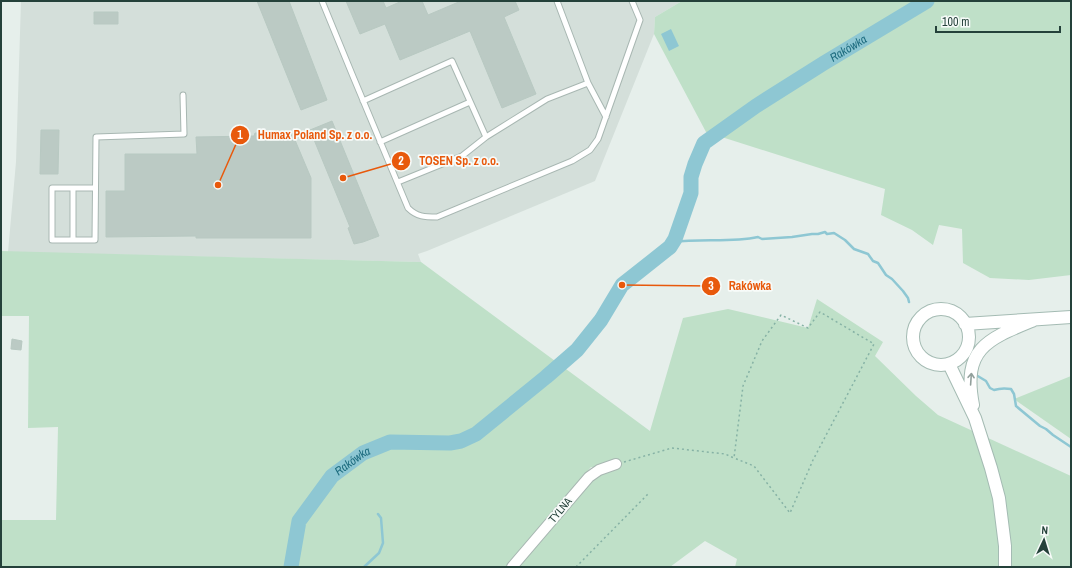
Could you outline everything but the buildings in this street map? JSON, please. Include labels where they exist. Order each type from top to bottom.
[{"type":"main road","points":[[931,311],[950,311],[961,319],[968,332],[966,348],[962,355],[949,364],[932,364],[924,360],[914,347],[914,330],[920,319],[931,311]]},
{"type":"main road","points":[[965,324],[1071,317]]},
{"type":"main road","points":[[975,418],[970,393],[970,380],[972,364],[979,350],[994,338],[1034,320]]},
{"type":"main road","points":[[949,364],[975,418],[992,468],[999,498],[1005,546],[1005,567]]},
{"type":"street","name":"TYLNA","points":[[512,567],[589,477],[599,470],[616,464]]},
{"type":"lane","points":[[322,1],[408,208],[413,213],[425,217],[437,217],[572,161],[590,150],[598,139],[640,20],[632,1]]},
{"type":"lane","points":[[557,1],[588,83],[606,117]]},
{"type":"lane","points":[[363,101],[452,61],[486,138]]},
{"type":"lane","points":[[398,182],[462,156],[486,138],[547,99],[588,83]]},
{"type":"lane","points":[[95,188],[52,188],[52,240],[95,240],[96,137],[184,134],[183,95]]},
{"type":"lane","points":[[380,142],[470,102]]},
{"type":"lane","points":[[73,188],[73,240]]},
{"type":"path","points":[[616,464],[672,448],[724,454],[734,458],[754,466],[790,513],[813,460],[874,344],[820,312],[808,328],[781,315],[762,341],[744,386],[734,458]]},
{"type":"path","points":[[576,567],[648,494]]},
{"type":"shaded area","points":[[21,1],[682,1],[655,17],[654,34],[595,181],[418,254],[421,262],[8,252],[16,162]]},
{"type":"green space","points":[[682,1],[1071,1],[1071,275],[1029,280],[990,278],[963,263],[962,229],[939,225],[933,245],[912,230],[881,215],[885,189],[706,132],[654,34],[655,17]]},
{"type":"green space","points":[[1,251],[421,262],[650,431],[683,318],[728,309],[808,328],[817,299],[883,342],[875,356],[938,415],[1071,476],[1071,567],[735,567],[737,559],[705,541],[670,567],[516,567],[590,480],[606,472],[616,470],[591,467],[505,567],[1,567],[1,520],[56,520],[58,427],[28,428],[29,316],[1,316]]},
{"type":"green space","points":[[1071,376],[1071,439],[1014,399]]},
{"type":"water","points":[[671,29],[679,46],[669,51],[661,34]]},
{"type":"waterway","name":"Rakówka","points":[[291,567],[299,521],[332,476],[363,453],[390,442],[450,443],[461,441],[476,434],[577,350],[601,320],[622,285],[670,247],[675,239],[691,193],[691,177],[704,143],[756,106],[927,1]]},
{"type":"waterway","points":[[673,242],[695,240],[737,240],[758,237],[762,239],[792,237],[825,232],[827,234],[834,233],[845,240],[854,249],[868,254],[873,261],[878,263],[886,275],[903,291],[909,302]]},
{"type":"waterway","points":[[976,375],[986,381],[990,388],[994,390],[1002,388],[1011,389],[1014,394],[1016,406],[1040,426],[1071,447]]},
{"type":"waterway","points":[[364,567],[379,553],[383,543],[381,518],[378,514]]},
{"type":"place","name":"TOSEN Sp. z o.o.","points":[[343,178]]},
{"type":"place","name":"Humax Poland Sp. z o.o.","points":[[218,185]]},
{"type":"place","name":"Rakówka","points":[[622,285]]}]
